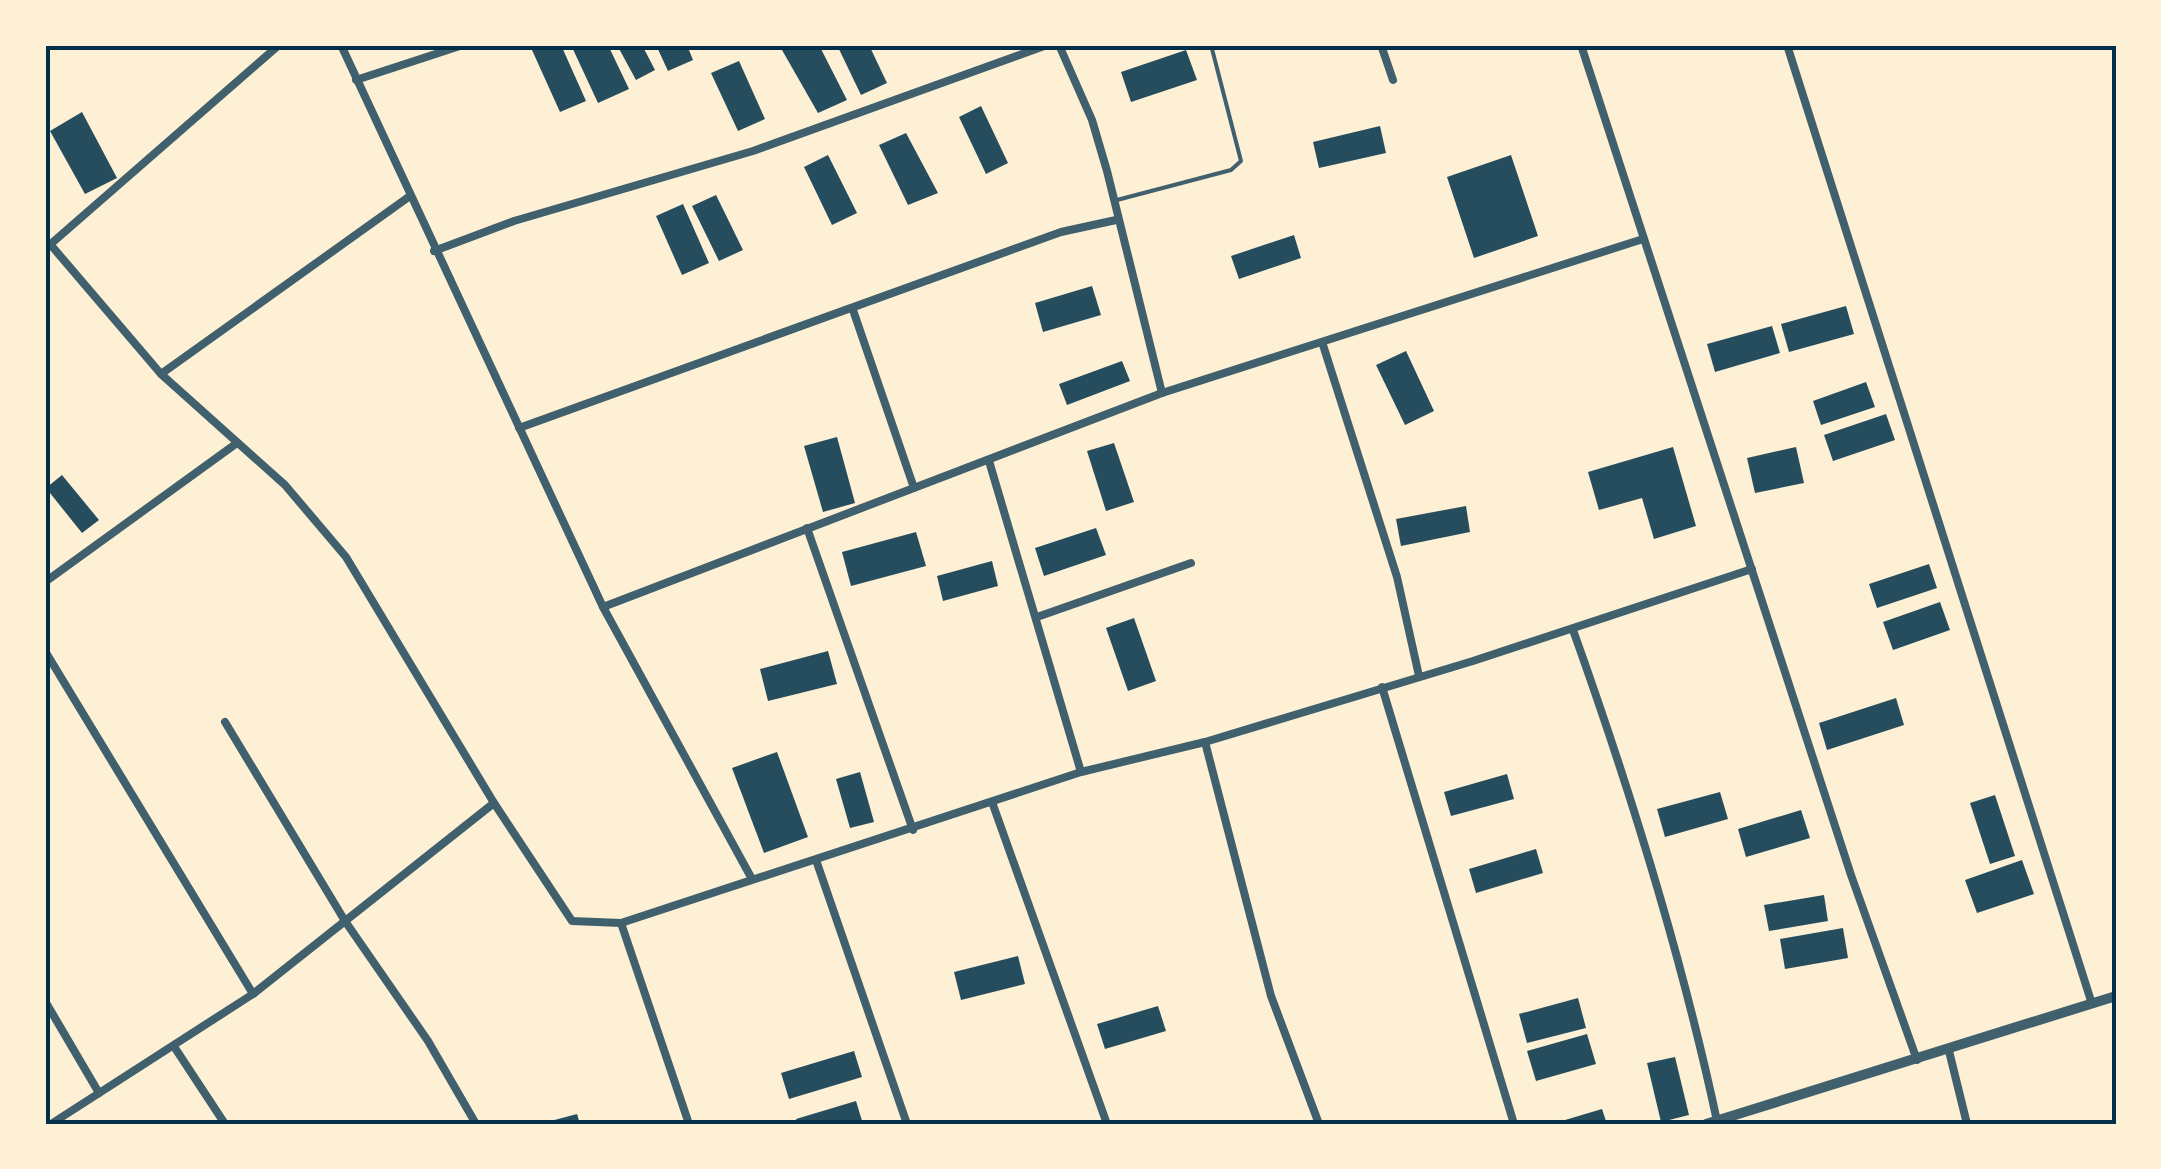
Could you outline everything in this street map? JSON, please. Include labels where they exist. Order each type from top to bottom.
[{"type":"street","points":[[279,45],[48,246],[161,374],[285,485],[346,557],[494,803],[572,920],[621,924],[1081,772],[1205,742],[1573,630],[1752,570]]},
{"type":"street","points":[[341,45],[603,607],[752,879]]},
{"type":"street","points":[[356,80],[463,45]]},
{"type":"street","points":[[434,251],[514,221],[753,151],[1047,45]]},
{"type":"street","points":[[1059,45],[1092,120],[1162,393]]},
{"type":"street","points":[[1381,45],[1393,80]]},
{"type":"street","points":[[1581,45],[1850,875],[1917,1060]]},
{"type":"street","points":[[1787,45],[2092,1004]]},
{"type":"street","points":[[161,374],[410,196]]},
{"type":"street","points":[[519,428],[1061,232],[1116,220]]},
{"type":"street","points":[[603,607],[1162,393],[1643,239]]},
{"type":"street","points":[[853,310],[914,488]]},
{"type":"street","points":[[1323,344],[1396,578],[1419,676]]},
{"type":"street","points":[[45,582],[236,443]]},
{"type":"street","points":[[989,461],[1081,772]]},
{"type":"street","points":[[807,528],[913,830]]},
{"type":"street","points":[[1037,617],[1191,563]]},
{"type":"street","points":[[1573,630],[1645,834],[1693,1007],[1712,1122],[2116,996]]},
{"type":"street","points":[[45,651],[253,994]]},
{"type":"street","points":[[1382,687],[1514,1124]]},
{"type":"street","points":[[225,722],[345,920],[428,1041],[476,1124]]},
{"type":"street","points":[[1205,742],[1270,996],[1319,1124]]},
{"type":"street","points":[[992,802],[1106,1124]]},
{"type":"street","points":[[51,1124],[175,1048],[253,994],[494,803]]},
{"type":"street","points":[[816,860],[907,1124]]},
{"type":"street","points":[[621,924],[689,1124]]},
{"type":"street","points":[[45,1002],[99,1093]]},
{"type":"street","points":[[175,1048],[225,1124]]},
{"type":"street","points":[[1949,1050],[1968,1124]]},
{"type":"lane","points":[[1113,202],[1230,170],[1241,161],[1211,45]]},
{"type":"building","points":[[561,45],[586,101],[560,112],[532,50]]},
{"type":"building","points":[[571,45],[608,45],[629,89],[598,103]]},
{"type":"building","points":[[617,45],[642,45],[655,70],[636,80]]},
{"type":"building","points":[[656,45],[687,45],[693,60],[668,71]]},
{"type":"building","points":[[793,45],[819,45],[847,100],[818,113],[782,50]]},
{"type":"building","points":[[837,45],[869,45],[887,83],[861,95]]},
{"type":"building","points":[[1186,50],[1197,80],[1131,102],[1121,72]]},
{"type":"building","points":[[739,61],[765,119],[738,131],[711,73]]},
{"type":"building","points":[[981,106],[1008,163],[986,174],[959,117]]},
{"type":"building","points":[[82,112],[117,178],[85,194],[50,131]]},
{"type":"building","points":[[1380,126],[1386,153],[1319,168],[1313,142]]},
{"type":"building","points":[[906,133],[938,193],[908,205],[879,145]]},
{"type":"building","points":[[828,155],[857,213],[832,225],[804,167]]},
{"type":"building","points":[[1511,155],[1538,236],[1474,258],[1447,177]]},
{"type":"building","points":[[716,195],[743,250],[719,261],[692,206]]},
{"type":"building","points":[[683,204],[709,263],[682,275],[656,216]]},
{"type":"building","points":[[1294,235],[1301,258],[1239,279],[1231,256]]},
{"type":"building","points":[[1092,286],[1101,315],[1043,332],[1035,303]]},
{"type":"building","points":[[1846,306],[1854,334],[1789,352],[1781,324]]},
{"type":"building","points":[[1772,326],[1780,353],[1715,372],[1707,344]]},
{"type":"building","points":[[1406,351],[1434,411],[1405,425],[1376,365]]},
{"type":"building","points":[[1122,361],[1130,381],[1067,405],[1059,384]]},
{"type":"building","points":[[1866,382],[1875,407],[1821,425],[1813,401]]},
{"type":"building","points":[[1886,414],[1895,440],[1833,461],[1824,435]]},
{"type":"building","points":[[837,437],[855,503],[823,512],[804,446]]},
{"type":"building","points":[[1114,443],[1134,502],[1106,511],[1087,451]]},
{"type":"building","points":[[1673,447],[1696,526],[1654,539],[1642,498],[1599,510],[1588,472]]},
{"type":"building","points":[[1796,447],[1804,483],[1755,493],[1747,458]]},
{"type":"building","points":[[62,475],[99,520],[82,533],[46,488]]},
{"type":"building","points":[[1466,506],[1470,532],[1401,546],[1396,519]]},
{"type":"building","points":[[1096,528],[1106,555],[1044,576],[1035,548]]},
{"type":"building","points":[[916,532],[926,566],[851,586],[842,552]]},
{"type":"building","points":[[992,561],[998,586],[943,601],[937,576]]},
{"type":"building","points":[[1929,564],[1937,588],[1877,608],[1869,584]]},
{"type":"building","points":[[1940,602],[1950,630],[1893,650],[1883,622]]},
{"type":"building","points":[[1134,618],[1156,681],[1128,691],[1106,628]]},
{"type":"building","points":[[828,651],[837,684],[768,701],[760,669]]},
{"type":"building","points":[[1896,698],[1904,725],[1827,750],[1819,723]]},
{"type":"building","points":[[777,752],[808,837],[764,853],[732,768]]},
{"type":"building","points":[[860,772],[874,822],[850,828],[836,779]]},
{"type":"building","points":[[1507,774],[1514,799],[1451,816],[1444,792]]},
{"type":"building","points":[[1720,792],[1728,819],[1665,837],[1657,809]]},
{"type":"building","points":[[1995,795],[2015,856],[1990,864],[1970,803]]},
{"type":"building","points":[[1801,810],[1810,838],[1746,857],[1738,829]]},
{"type":"building","points":[[1536,849],[1543,873],[1476,893],[1469,869]]},
{"type":"building","points":[[2022,860],[2034,894],[1977,913],[1965,880]]},
{"type":"building","points":[[1824,895],[1828,921],[1769,931],[1764,905]]},
{"type":"building","points":[[1843,928],[1848,958],[1785,969],[1780,939]]},
{"type":"building","points":[[1018,956],[1025,984],[961,1000],[954,972]]},
{"type":"building","points":[[1578,998],[1586,1028],[1527,1043],[1519,1014]]},
{"type":"building","points":[[1158,1006],[1166,1031],[1105,1049],[1097,1024]]},
{"type":"building","points":[[1587,1034],[1596,1064],[1536,1081],[1527,1051]]},
{"type":"building","points":[[854,1051],[862,1077],[789,1099],[781,1073]]},
{"type":"building","points":[[1675,1057],[1689,1115],[1661,1122],[1647,1063]]},
{"type":"building","points":[[856,1101],[863,1124],[797,1124],[796,1119]]},
{"type":"building","points":[[1602,1109],[1607,1124],[1555,1124],[1555,1123]]},
{"type":"building","points":[[577,1114],[580,1124],[543,1124],[543,1123]]}]
